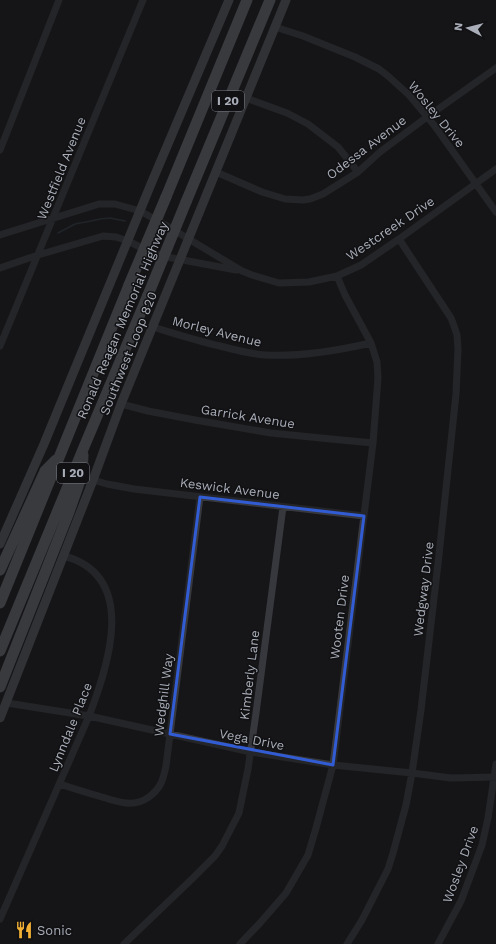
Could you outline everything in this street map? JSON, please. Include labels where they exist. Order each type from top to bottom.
[{"type":"highway","name":"Ronald Reagan Memorial Highway","points":[[0,603],[247,0]]},
{"type":"highway","name":"Ronald Reagan Memorial Highway","points":[[0,651],[270,0]]},
{"type":"highway","points":[[0,687],[82,475],[84,447]]},
{"type":"highway","points":[[0,570],[45,471],[59,457]]},
{"type":"main road","points":[[0,544],[44,444],[104,296],[230,0]]},
{"type":"main road","name":"Southwest Loop 820","points":[[0,718],[94,480],[121,404],[286,0]]},
{"type":"street","points":[[0,150],[58,0]]},
{"type":"street","name":"Westfield Avenue","points":[[0,346],[143,0]]},
{"type":"street","name":"Wosley Drive","points":[[275,26],[349,54],[379,69],[388,76],[409,94],[434,125],[496,212]]},
{"type":"street","name":"Odessa Avenue","points":[[216,172],[262,192],[285,199],[310,199],[323,194],[358,172],[380,152],[496,68]]},
{"type":"street","points":[[246,98],[308,124],[338,146],[358,172]]},
{"type":"street","name":"Westcreek Drive","points":[[0,235],[99,204],[115,204],[140,211],[242,271],[258,278],[279,283],[309,282],[337,276],[361,265],[476,184],[496,168]]},
{"type":"street","name":"Westcreek Drive","points":[[0,268],[103,236],[116,237],[150,252],[180,260],[242,271]]},
{"type":"street","name":"Wedgway Drive","points":[[347,944],[362,920],[388,869],[406,805],[421,710],[456,394],[458,349],[457,335],[454,326],[451,318],[399,239]]},
{"type":"street","name":"Wooten Drive","points":[[240,944],[286,893],[308,855],[332,765],[364,516],[378,378],[377,362],[371,344],[345,295],[337,276]]},
{"type":"street","name":"Morley Avenue","points":[[153,327],[238,351],[264,355],[292,355],[335,351],[371,344]]},
{"type":"street","name":"Garrick Avenue","points":[[121,404],[148,411],[271,433],[372,443]]},
{"type":"street","name":"Keswick Avenue","points":[[94,480],[134,489],[364,516]]},
{"type":"street","name":"Wedghill Way","points":[[60,784],[117,802],[133,804],[143,801],[156,792],[159,788],[166,766],[200,497]]},
{"type":"street","name":"Kimberly Lane","points":[[124,944],[215,856],[222,846],[239,812],[259,690],[283,507]]},
{"type":"street","name":"Lynndale Place","points":[[0,920],[89,716],[106,668],[112,635],[112,611],[109,595],[100,579],[93,571],[74,559],[64,556]]},
{"type":"street","name":"Vega Drive","points":[[7,703],[89,716],[250,752],[332,765],[451,778],[495,777]]},
{"type":"street","name":"Wosley Drive","points":[[438,944],[461,901],[482,845],[486,830],[496,764]]},
{"type":"highlighted area","points":[[200,497],[364,516],[333,765],[170,734]]},
{"type":"waterway","points":[[58,233],[75,224],[100,219],[110,218],[125,221]]},
{"type":"place","name":"Sonic","points":[[24,930]]}]
